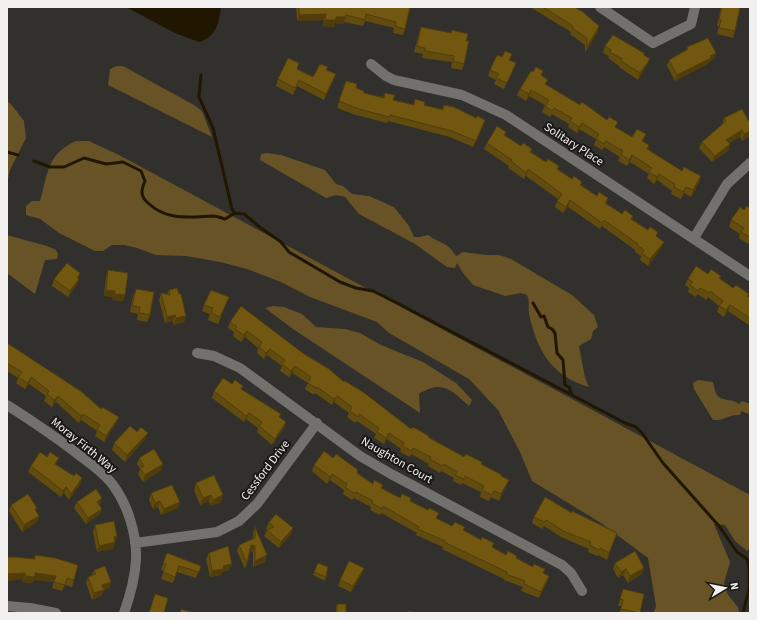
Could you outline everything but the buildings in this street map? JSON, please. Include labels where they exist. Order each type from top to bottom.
[{"type":"street","points":[[600,7],[653,43],[691,24],[695,7]]},
{"type":"street","name":"Solitary Place","points":[[372,64],[386,76],[394,80],[462,95],[506,115],[750,276]]},
{"type":"street","points":[[694,238],[727,184],[750,163]]},
{"type":"street","name":"Naughton Court","points":[[198,353],[214,356],[240,368],[360,456],[562,565],[571,573],[582,591]]},
{"type":"street","name":"Moray Firth Way","points":[[7,405],[57,438],[100,471],[113,485],[129,516],[135,543],[135,570],[124,613]]},
{"type":"street","name":"Cessford Drive","points":[[135,543],[217,532],[239,521],[257,504],[316,424]]},
{"type":"street","points":[[7,606],[30,608],[56,613]]},
{"type":"shaded area","points":[[126,7],[221,7],[216,29],[209,37],[199,42],[175,33]]},
{"type":"shaded area","points":[[117,66],[123,66],[194,105],[202,111],[212,137],[108,85],[110,69]]},
{"type":"shaded area","points":[[7,101],[24,121],[26,138],[10,170],[7,184]]},
{"type":"shaded area","points":[[76,141],[89,141],[119,155],[750,495],[750,548],[747,551],[735,541],[725,525],[714,524],[730,562],[724,583],[728,595],[738,607],[739,613],[654,613],[656,606],[648,558],[601,523],[532,481],[520,452],[498,410],[469,379],[389,333],[377,322],[310,297],[281,282],[247,269],[220,262],[186,256],[156,255],[124,245],[112,245],[103,251],[95,251],[59,233],[40,219],[26,215],[26,206],[32,201],[40,201],[47,173],[54,158],[66,146]]},
{"type":"shaded area","points":[[267,153],[281,155],[325,170],[336,184],[343,186],[352,194],[369,196],[394,207],[409,226],[414,237],[428,235],[450,248],[456,256],[463,252],[499,255],[511,259],[572,295],[594,315],[598,327],[593,331],[591,339],[579,346],[585,378],[589,387],[576,382],[555,369],[541,350],[532,327],[527,295],[521,293],[505,296],[473,285],[457,263],[455,268],[447,267],[415,244],[359,214],[345,197],[336,195],[326,198],[260,160],[261,154]]},
{"type":"shaded area","points":[[7,235],[47,246],[56,250],[58,254],[57,259],[45,260],[35,294],[7,273]]},
{"type":"shaded area","points":[[273,306],[284,307],[302,314],[316,327],[345,329],[360,333],[381,345],[423,362],[456,383],[472,400],[469,406],[452,391],[446,388],[434,387],[419,394],[420,413],[293,329],[265,308]]},
{"type":"shaded area","points":[[698,380],[713,382],[716,394],[722,399],[739,404],[742,401],[750,404],[750,416],[749,414],[741,411],[740,415],[720,420],[713,420],[694,389],[693,383]]},
{"type":"waterway","points":[[201,75],[199,97],[213,128],[232,209],[235,213]]},
{"type":"waterway","points":[[7,152],[18,155]]},
{"type":"waterway","points":[[34,161],[50,167],[64,167],[84,158],[106,164],[123,162],[141,171],[145,181],[142,195],[148,203],[163,213],[179,217],[215,216],[225,219],[235,213],[244,214],[281,242],[289,252],[340,282],[356,288],[373,291],[625,423],[636,427],[642,433],[663,463],[719,526],[737,552],[747,559],[749,567],[749,589],[743,613]]},
{"type":"waterway","points":[[533,303],[541,317],[544,316],[548,327],[555,333],[557,353],[563,360],[565,385],[569,387],[572,395]]}]
